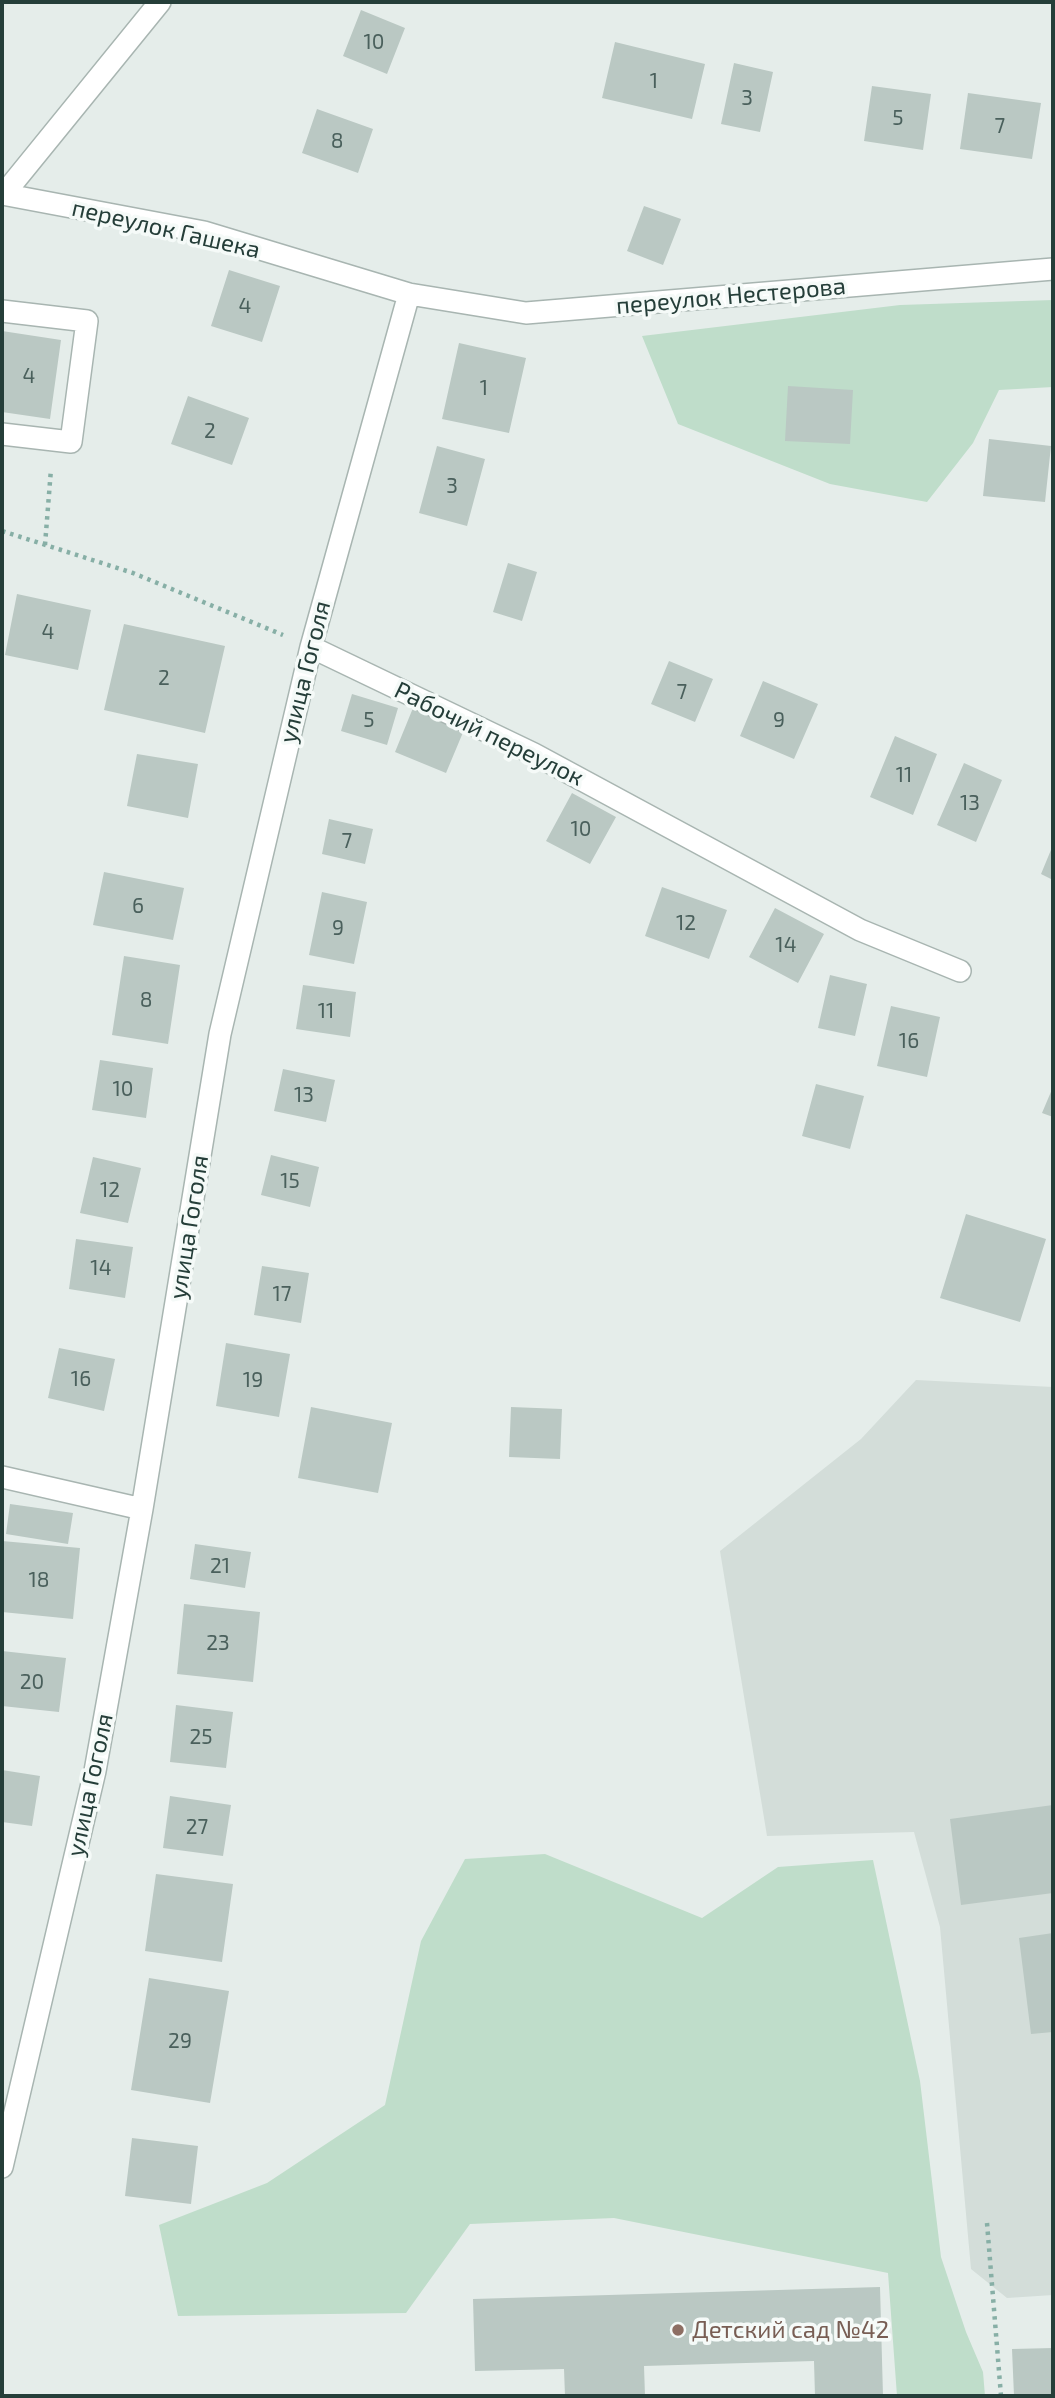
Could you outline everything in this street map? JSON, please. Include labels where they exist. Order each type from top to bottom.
[{"type":"street","points":[[3,194],[160,2]]},
{"type":"street","name":"переулок Гашека","points":[[3,194],[204,232],[409,294]]},
{"type":"street","name":"переулок Нестерова","points":[[409,294],[526,313],[1053,269]]},
{"type":"street","name":"улица Гоголя","points":[[2,2167],[94,1771],[142,1509],[220,1034],[311,647],[409,294]]},
{"type":"street","points":[[2,311],[87,321],[71,442],[2,434]]},
{"type":"street","name":"Рабочий переулок","points":[[311,647],[534,754],[860,930],[960,971]]},
{"type":"street","points":[[2,1476],[142,1509]]},
{"type":"path","points":[[45,545],[53,440]]},
{"type":"path","points":[[2,531],[133,573],[311,647]]},
{"type":"path","points":[[987,2223],[1001,2396]]},
{"type":"shaded area","points":[[916,1380],[1053,1387],[1053,2295],[1007,2298],[971,2269],[940,1927],[914,1832],[767,1836],[720,1551],[861,1439]]},
{"type":"green space","points":[[1053,300],[1053,387],[999,390],[973,443],[927,502],[830,484],[678,424],[642,336],[900,305]]},
{"type":"green space","points":[[545,1854],[702,1918],[778,1867],[873,1860],[920,2081],[941,2257],[966,2332],[983,2372],[985,2396],[897,2396],[888,2273],[614,2218],[470,2224],[406,2313],[178,2316],[159,2225],[267,2183],[385,2105],[421,1941],[465,1859]]},
{"type":"building","points":[[361,10],[405,28],[387,74],[343,56]]},
{"type":"building","points":[[615,42],[705,64],[692,119],[602,98]]},
{"type":"building","points":[[734,63],[773,72],[760,132],[721,124]]},
{"type":"building","points":[[872,86],[931,94],[923,150],[864,141]]},
{"type":"building","points":[[968,93],[1041,103],[1032,159],[960,149]]},
{"type":"building","points":[[317,109],[373,129],[358,173],[302,153]]},
{"type":"building","points":[[644,206],[681,219],[663,265],[627,251]]},
{"type":"building","points":[[229,270],[280,286],[262,342],[211,326]]},
{"type":"building","points":[[2,331],[61,340],[50,419],[2,412]]},
{"type":"building","points":[[459,343],[526,358],[509,433],[442,419]]},
{"type":"building","points":[[788,386],[853,390],[850,444],[785,441]]},
{"type":"building","points":[[188,396],[249,418],[232,465],[171,444]]},
{"type":"building","points":[[989,439],[1051,446],[1045,502],[983,496]]},
{"type":"building","points":[[437,446],[485,459],[467,526],[419,513]]},
{"type":"building","points":[[508,563],[537,572],[522,621],[493,612]]},
{"type":"building","points":[[17,594],[91,610],[78,670],[5,655]]},
{"type":"building","points":[[124,624],[225,646],[205,733],[104,710]]},
{"type":"building","points":[[669,661],[713,679],[695,722],[651,704]]},
{"type":"building","points":[[763,681],[818,704],[794,759],[740,736]]},
{"type":"building","points":[[352,694],[398,708],[387,745],[341,731]]},
{"type":"building","points":[[413,708],[464,730],[446,773],[395,752]]},
{"type":"building","points":[[895,736],[937,754],[913,815],[870,797]]},
{"type":"building","points":[[137,754],[198,764],[188,818],[127,806]]},
{"type":"building","points":[[964,763],[1002,780],[976,842],[937,825]]},
{"type":"building","points":[[572,793],[616,817],[590,864],[546,841]]},
{"type":"building","points":[[329,819],[373,829],[365,864],[322,854]]},
{"type":"building","points":[[1053,845],[1053,880],[1041,874]]},
{"type":"building","points":[[104,872],[184,888],[173,940],[93,925]]},
{"type":"building","points":[[662,887],[727,910],[709,959],[645,936]]},
{"type":"building","points":[[322,892],[367,902],[354,964],[309,955]]},
{"type":"building","points":[[775,908],[824,934],[798,983],[749,957]]},
{"type":"building","points":[[124,956],[180,965],[168,1044],[112,1035]]},
{"type":"building","points":[[830,975],[867,984],[855,1036],[818,1028]]},
{"type":"building","points":[[303,985],[356,992],[350,1037],[296,1029]]},
{"type":"building","points":[[891,1006],[940,1017],[927,1077],[877,1066]]},
{"type":"building","points":[[100,1060],[153,1068],[146,1118],[92,1110]]},
{"type":"building","points":[[283,1069],[335,1080],[326,1122],[274,1111]]},
{"type":"building","points":[[816,1084],[864,1096],[850,1149],[802,1136]]},
{"type":"building","points":[[1053,1087],[1053,1117],[1042,1113]]},
{"type":"building","points":[[271,1155],[319,1167],[310,1207],[261,1195]]},
{"type":"building","points":[[93,1157],[141,1168],[128,1223],[80,1213]]},
{"type":"building","points":[[966,1214],[1046,1239],[1020,1322],[940,1298]]},
{"type":"building","points":[[76,1239],[133,1247],[125,1298],[69,1289]]},
{"type":"building","points":[[262,1266],[309,1273],[301,1323],[254,1315]]},
{"type":"building","points":[[226,1343],[290,1354],[279,1417],[216,1406]]},
{"type":"building","points":[[59,1348],[115,1359],[104,1411],[48,1398]]},
{"type":"building","points":[[311,1407],[392,1423],[378,1493],[298,1478]]},
{"type":"building","points":[[511,1407],[562,1409],[560,1459],[509,1457]]},
{"type":"building","points":[[10,1504],[73,1513],[68,1544],[6,1534]]},
{"type":"building","points":[[2,1541],[80,1548],[73,1619],[2,1612]]},
{"type":"building","points":[[195,1544],[251,1552],[245,1588],[190,1579]]},
{"type":"building","points":[[184,1604],[260,1612],[253,1682],[177,1674]]},
{"type":"building","points":[[2,1651],[66,1658],[59,1712],[2,1706]]},
{"type":"building","points":[[176,1705],[233,1712],[226,1768],[170,1762]]},
{"type":"building","points":[[2,1770],[40,1776],[32,1826],[2,1822]]},
{"type":"building","points":[[170,1796],[231,1805],[223,1856],[163,1848]]},
{"type":"building","points":[[1053,1805],[1053,1893],[961,1905],[950,1819]]},
{"type":"building","points":[[156,1874],[233,1884],[222,1962],[145,1951]]},
{"type":"building","points":[[1053,1933],[1053,2032],[1031,2034],[1019,1938]]},
{"type":"building","points":[[149,1978],[229,1991],[210,2103],[131,2090]]},
{"type":"building","points":[[132,2138],[198,2146],[191,2204],[125,2196]]},
{"type":"building","name":"Детский сад №42","points":[[880,2287],[883,2396],[815,2396],[814,2361],[644,2366],[645,2396],[565,2396],[564,2369],[475,2371],[473,2299]]},
{"type":"building","points":[[1053,2348],[1053,2396],[1014,2396],[1012,2349]]},
{"type":"place","name":"Детский сад №42","points":[[678,2330]]}]
